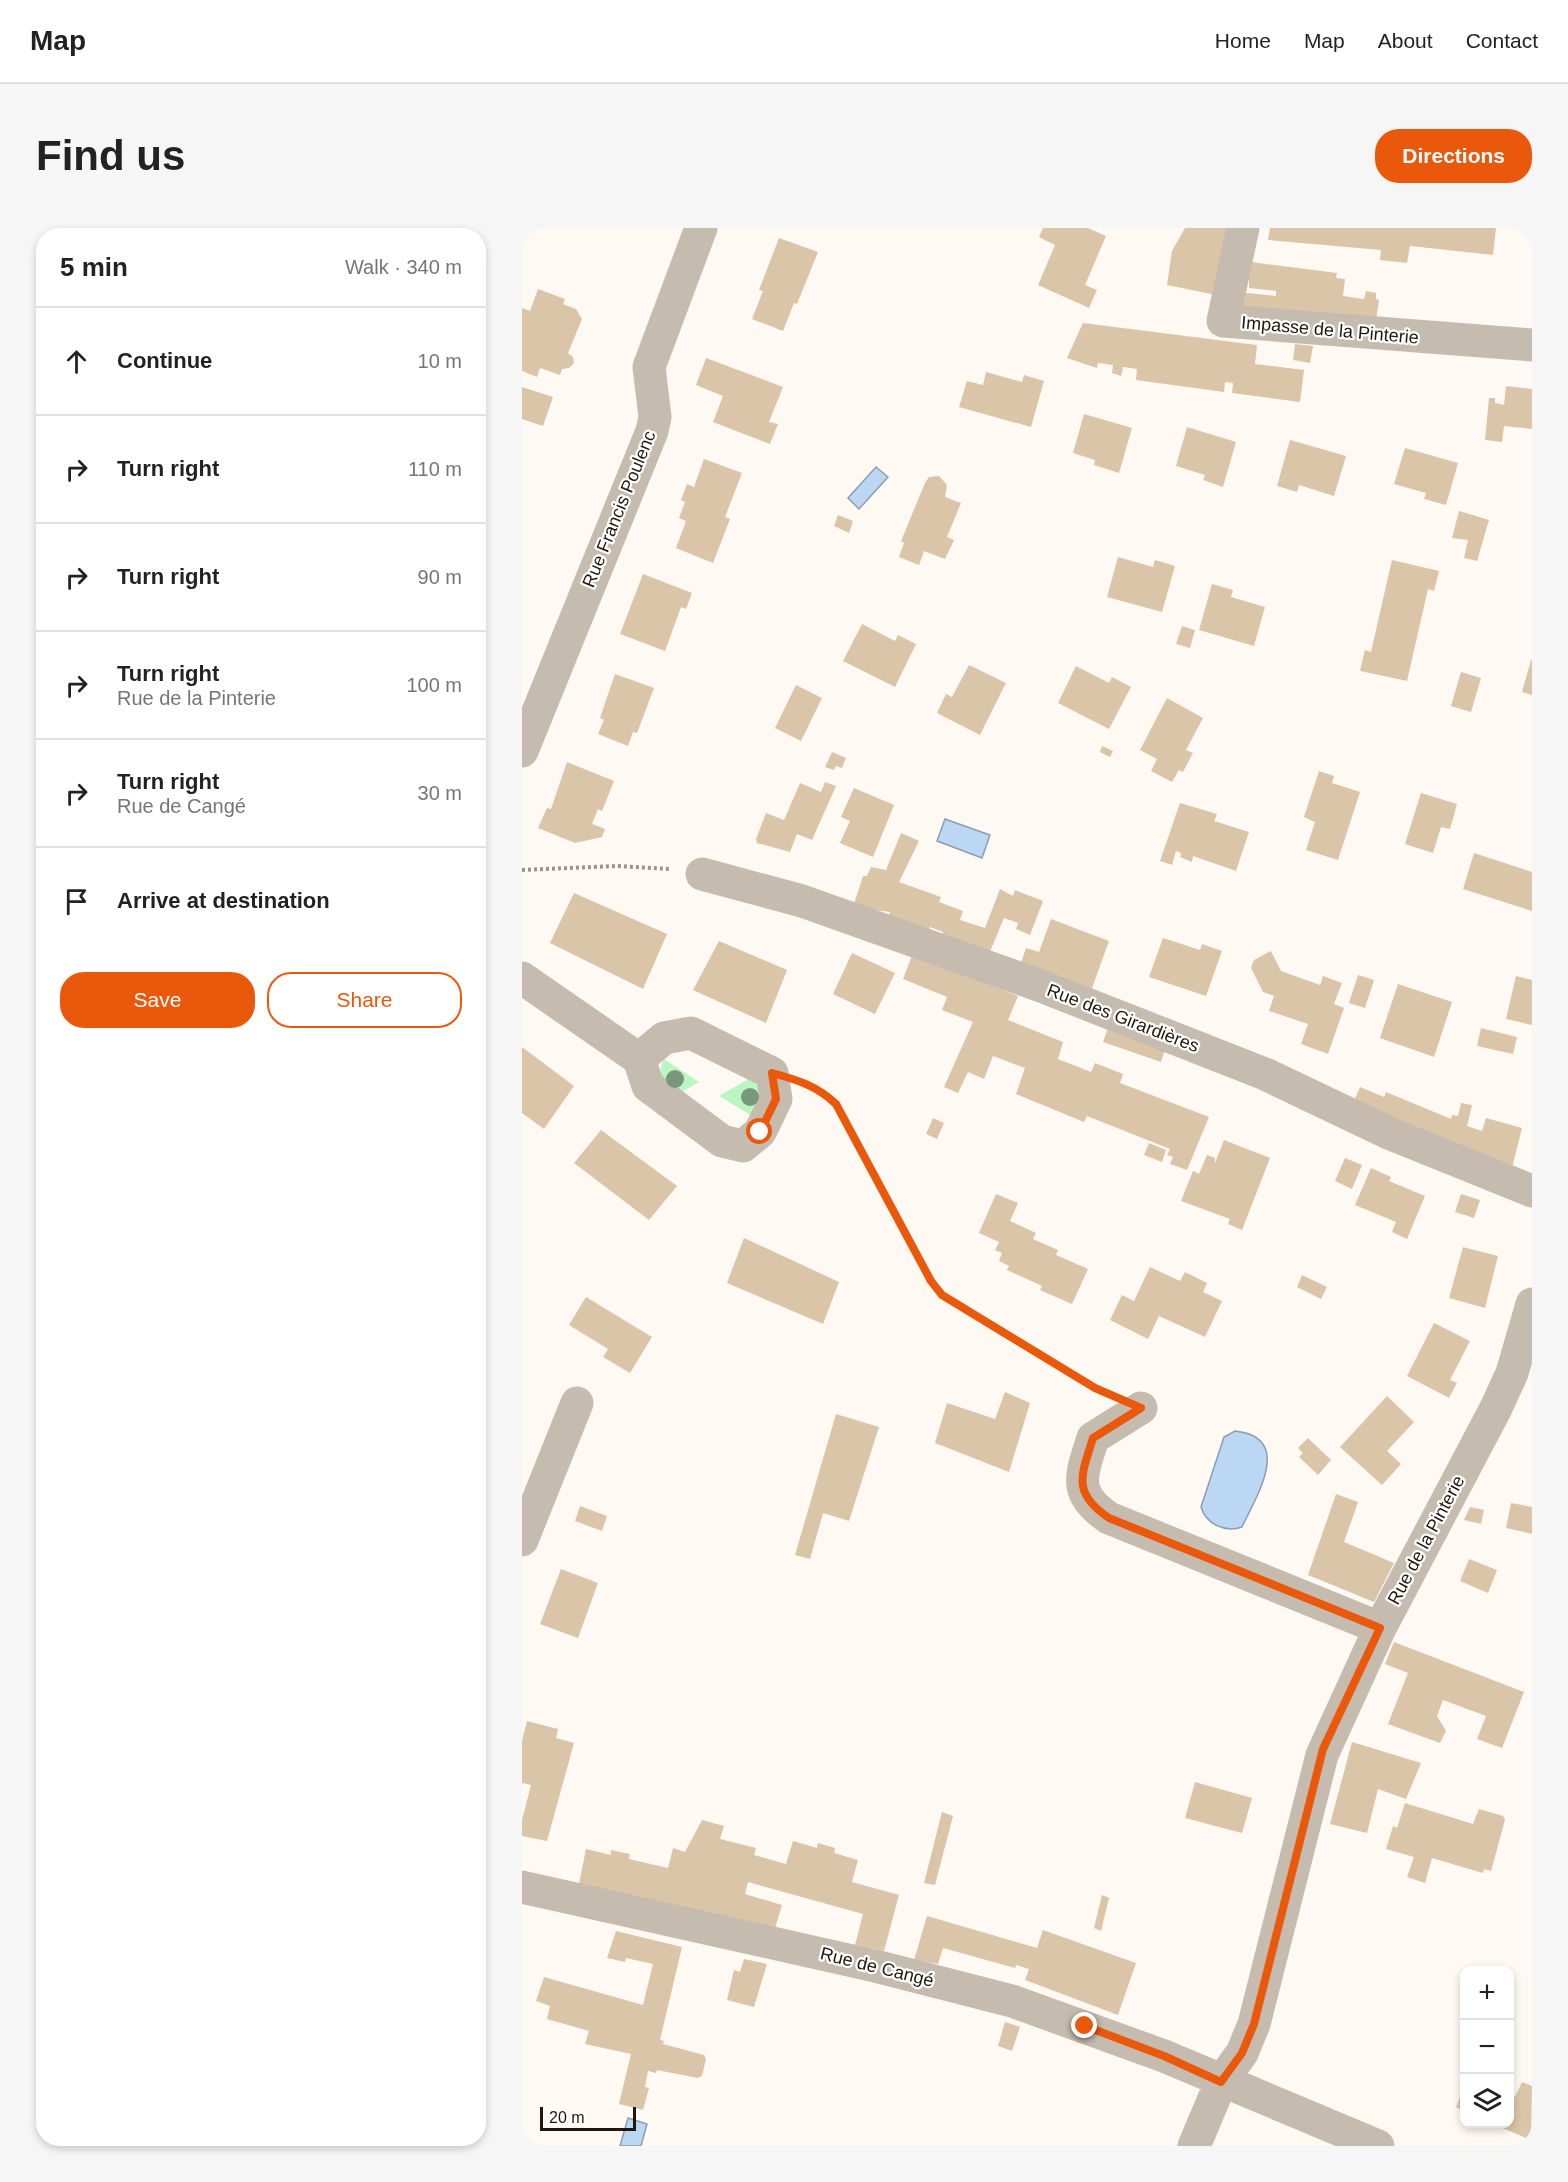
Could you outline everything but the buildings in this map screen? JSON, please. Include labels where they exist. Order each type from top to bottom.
[{"type":"street","name":"Rue Francis Poulenc","points":[[522,751],[652,431],[655,417],[649,367],[701,228]]},
{"type":"street","name":"Impasse de la Pinterie","points":[[1242,228],[1223,321],[1532,345]]},
{"type":"street","name":"Rue des Girardières","points":[[702,873],[802,901],[1041,986],[1265,1074],[1391,1134],[1532,1191]]},
{"type":"street","points":[[522,978],[639,1059],[648,1086],[722,1142],[743,1146],[760,1132],[776,1099],[772,1073],[691,1033],[664,1038],[639,1059]]},
{"type":"street","name":"Rue de la Pinterie","points":[[1194,2146],[1221,2082],[1242,2053],[1254,2024],[1323,1749],[1380,1628],[1496,1408],[1512,1373],[1532,1304]]},
{"type":"street","points":[[522,1540],[577,1403]]},
{"type":"street","points":[[1141,1408],[1093,1438],[1081,1483],[1093,1507],[1109,1518],[1380,1628]]},
{"type":"street","name":"Rue de Cangé","points":[[522,1887],[875,1966],[1002,1998],[1135,2045],[1378,2146]]},
{"type":"path","points":[[522,870],[616,866],[702,873]]},
{"type":"path","points":[[772,1073],[803,1081],[822,1091],[836,1104],[931,1281],[942,1295],[1095,1388],[1141,1408]]},
{"type":"green space","points":[[664,1059],[699,1082],[673,1097],[666,1090],[662,1080],[661,1069]]},
{"type":"green space","points":[[750,1078],[761,1089],[757,1119],[719,1096]]},
{"type":"water","points":[[876,467],[888,477],[859,509],[848,498]]},
{"type":"water","points":[[945,819],[990,835],[982,858],[937,841]]},
{"type":"water","points":[[1235,1431],[1253,1436],[1263,1444],[1267,1456],[1262,1484],[1242,1527],[1229,1529],[1217,1526],[1207,1518],[1201,1507],[1224,1437]]},
{"type":"water","points":[[628,2118],[647,2124],[641,2146],[620,2146]]},
{"type":"route","points":[[760,1132],[776,1099],[772,1073],[803,1081],[822,1091],[836,1104],[931,1281],[942,1295],[954,1305],[1095,1388],[1141,1408],[1093,1438],[1081,1483],[1093,1507],[1109,1518],[1380,1628],[1323,1749],[1297,1862],[1254,2024],[1242,2053],[1221,2082],[1164,2056],[1085,2026]]}]
